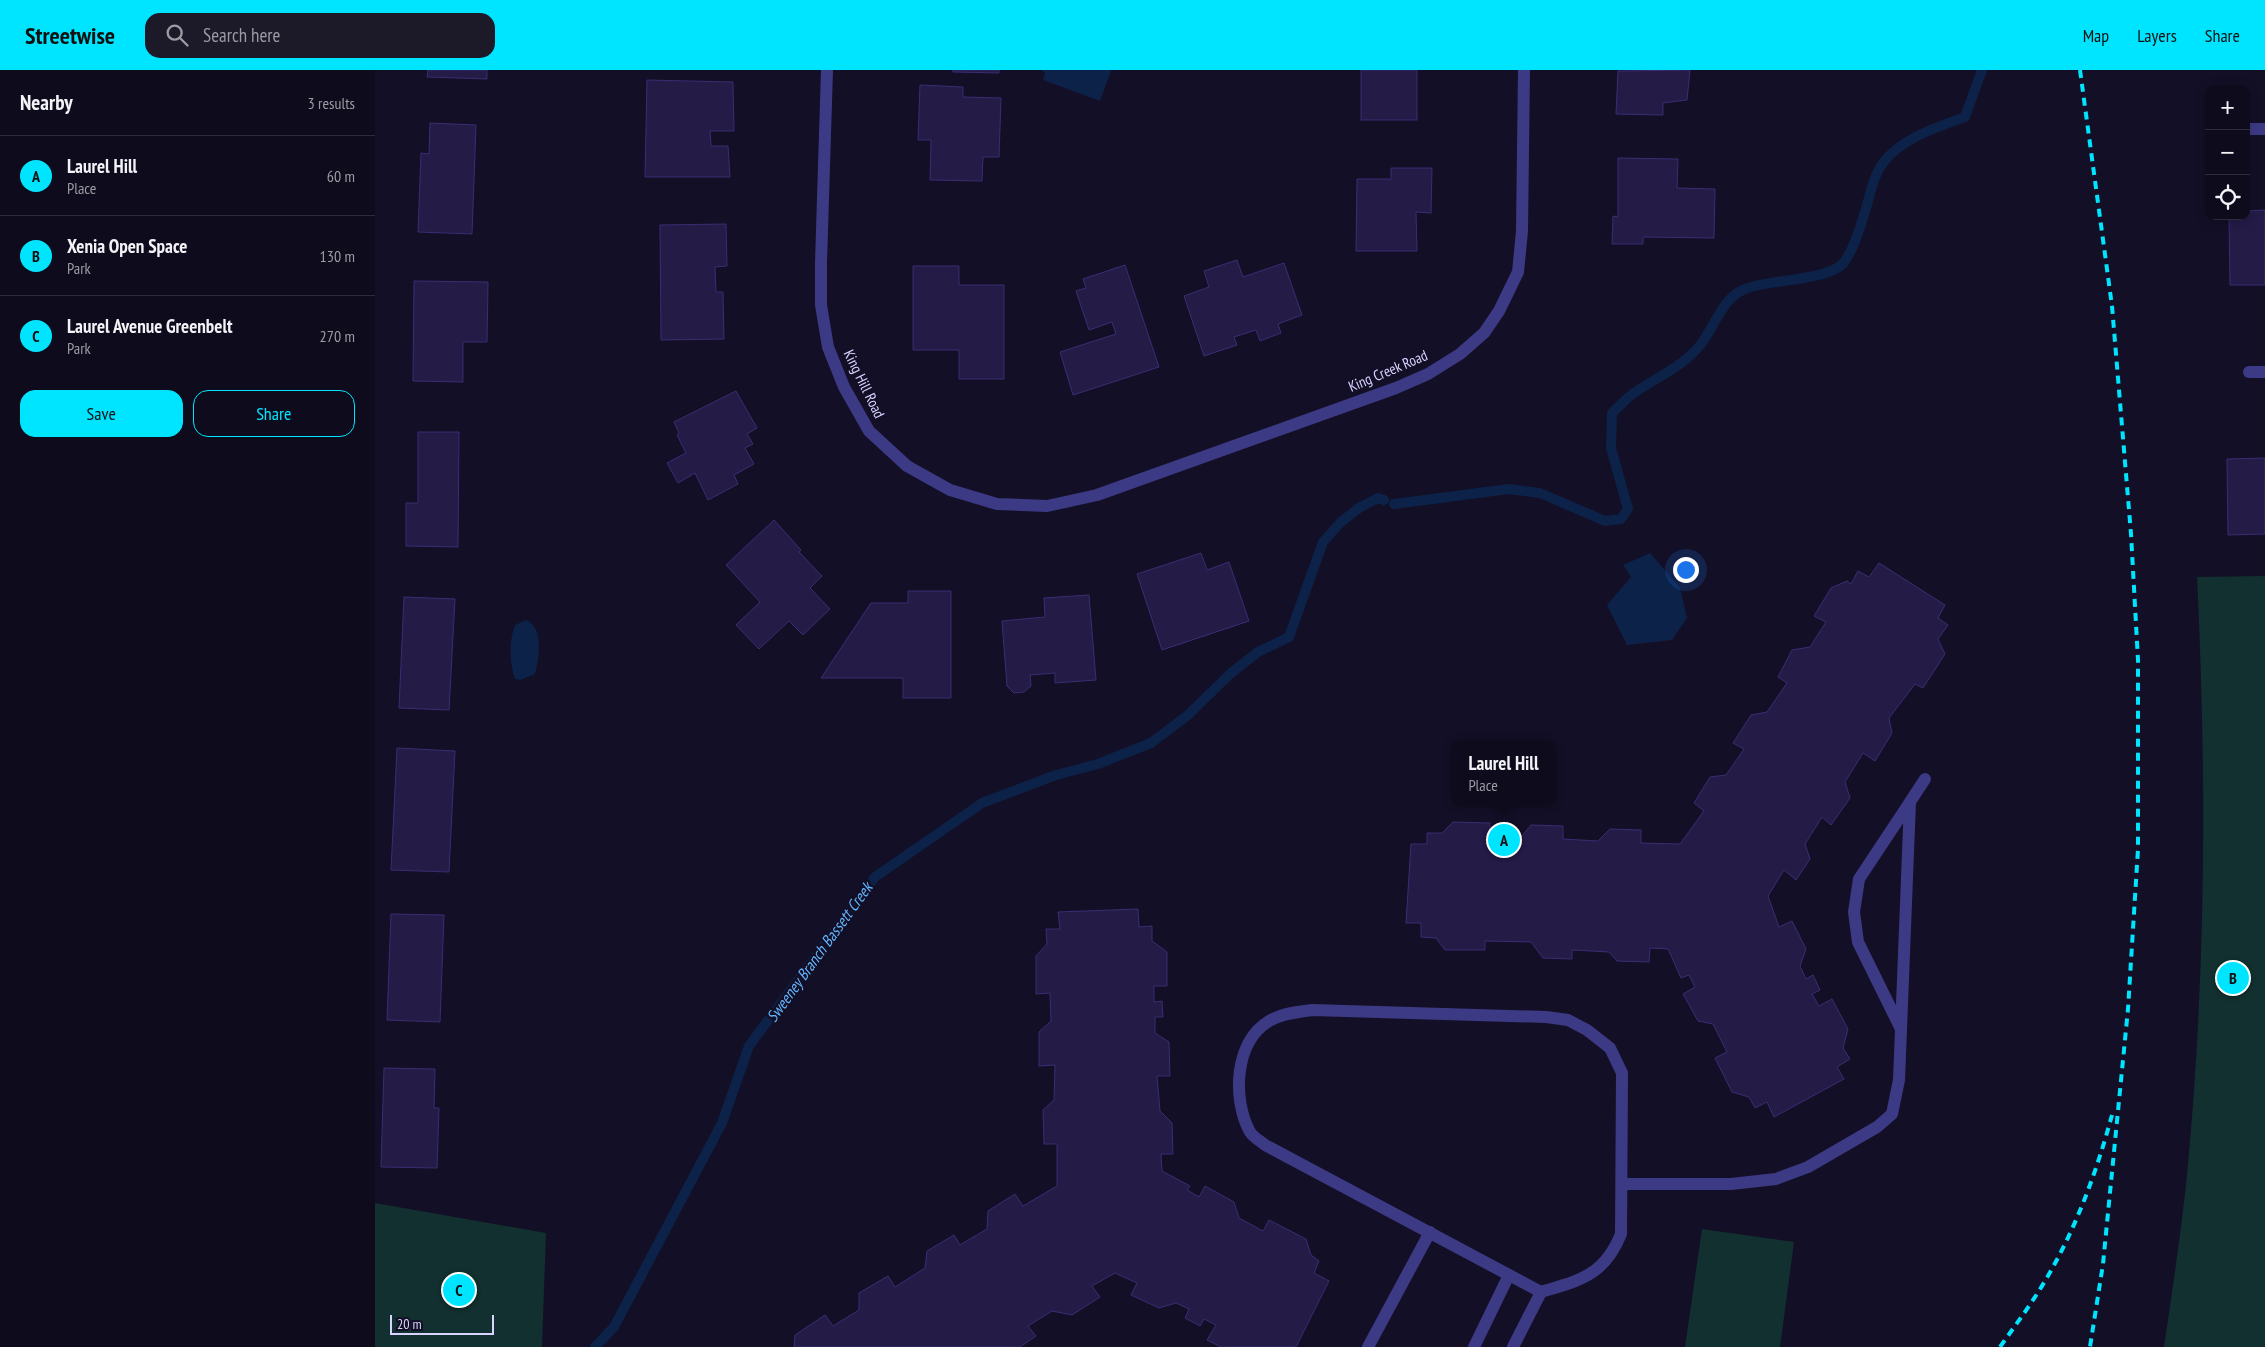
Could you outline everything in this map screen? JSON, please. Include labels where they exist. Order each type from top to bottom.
[{"type":"street","name":"King Hill Road","points":[[827,70],[821,305],[828,347],[844,387],[869,431],[914,470],[950,490],[997,504],[1047,506],[1097,495]]},
{"type":"street","name":"King Creek Road","points":[[1097,495],[1428,374],[1460,354],[1484,333],[1499,311],[1518,272],[1521,231],[1525,70]]},
{"type":"street","points":[[2250,129],[2265,129]]},
{"type":"street","points":[[2249,372],[2265,372]]},
{"type":"street","points":[[1900,1027],[1858,942],[1854,912],[1859,879],[1925,779]]},
{"type":"street","points":[[1622,1184],[1731,1184],[1776,1179],[1807,1167],[1877,1127],[1892,1114],[1899,1080],[1910,802]]},
{"type":"street","points":[[1513,1347],[1541,1292],[1578,1280],[1599,1268],[1613,1253],[1621,1234],[1622,1073],[1610,1048],[1587,1030],[1568,1020],[1546,1017],[1312,1010],[1287,1014],[1270,1020],[1255,1034],[1243,1057],[1239,1081],[1244,1117],[1251,1134],[1265,1145],[1541,1292]]},
{"type":"street","points":[[1368,1347],[1430,1232]]},
{"type":"street","points":[[1474,1347],[1509,1275]]},
{"type":"green space","points":[[2265,576],[2265,1347],[2164,1347],[2186,1185],[2198,1033],[2203,881],[2203,805],[2197,577]]},
{"type":"green space","points":[[375,1203],[546,1233],[542,1347],[375,1347]]},
{"type":"green space","points":[[1702,1229],[1794,1242],[1780,1347],[1685,1347]]},
{"type":"water","points":[[1041,70],[1111,71],[1100,101],[1043,80],[1045,73]]},
{"type":"water","points":[[1650,553],[1680,588],[1687,618],[1672,640],[1627,645],[1607,605],[1631,577],[1623,565]]},
{"type":"water","points":[[526,620],[536,629],[539,652],[535,674],[520,680],[515,679],[513,673],[511,644],[515,625]]},
{"type":"building","points":[[428,70],[487,70],[487,79],[427,77]]},
{"type":"building","points":[[953,70],[999,70],[999,73],[953,72]]},
{"type":"building","points":[[1361,70],[1417,70],[1417,120],[1361,120]]},
{"type":"building","points":[[1690,70],[1687,100],[1663,103],[1663,115],[1616,114],[1618,71]]},
{"type":"building","points":[[647,80],[733,82],[734,131],[710,131],[711,146],[728,146],[730,177],[645,177]]},
{"type":"building","points":[[920,85],[963,87],[963,97],[1001,98],[999,157],[983,157],[982,181],[930,180],[931,140],[918,140]]},
{"type":"building","points":[[430,123],[476,125],[472,234],[418,232],[421,153],[429,154]]},
{"type":"building","points":[[1618,158],[1678,159],[1677,188],[1715,189],[1714,238],[1643,237],[1643,244],[1612,244],[1613,216],[1618,217]]},
{"type":"building","points":[[1391,168],[1432,168],[1431,213],[1416,212],[1417,251],[1356,251],[1357,179],[1391,179]]},
{"type":"building","points":[[2265,210],[2265,285],[2230,285],[2229,220],[2250,220],[2250,211]]},
{"type":"building","points":[[726,224],[727,266],[715,267],[716,292],[723,292],[724,339],[661,340],[660,225]]},
{"type":"building","points":[[1237,260],[1243,277],[1284,263],[1302,315],[1278,324],[1281,333],[1260,341],[1256,330],[1234,337],[1237,345],[1204,356],[1184,296],[1209,287],[1204,271]]},
{"type":"building","points":[[1125,265],[1159,367],[1073,395],[1060,352],[1116,334],[1112,322],[1089,330],[1076,291],[1086,288],[1083,279]]},
{"type":"building","points":[[913,266],[959,266],[959,285],[1004,285],[1004,379],[959,379],[959,350],[913,350]]},
{"type":"building","points":[[414,281],[488,282],[487,342],[463,342],[463,382],[413,381]]},
{"type":"building","points":[[736,391],[757,428],[747,434],[753,444],[745,448],[754,464],[734,475],[738,484],[708,500],[695,473],[678,483],[667,463],[686,453],[677,435],[679,433],[674,422]]},
{"type":"building","points":[[418,432],[459,432],[458,547],[406,546],[406,503],[418,503]]},
{"type":"building","points":[[2265,458],[2265,534],[2228,535],[2227,459]]},
{"type":"building","points":[[774,520],[801,550],[799,552],[822,576],[810,588],[830,609],[803,635],[789,621],[759,649],[736,625],[760,602],[726,565]]},
{"type":"building","points":[[1201,553],[1207,570],[1229,562],[1249,621],[1162,650],[1137,574]]},
{"type":"building","points":[[1879,563],[1945,605],[1938,618],[1948,625],[1938,639],[1945,654],[1923,688],[1915,684],[1889,718],[1892,733],[1875,761],[1863,753],[1845,782],[1850,798],[1831,825],[1822,817],[1805,844],[1810,859],[1796,880],[1784,870],[1768,896],[1779,927],[1792,921],[1806,949],[1800,966],[1806,979],[1813,975],[1820,990],[1812,994],[1819,1006],[1832,999],[1848,1029],[1843,1048],[1850,1059],[1837,1067],[1844,1079],[1774,1117],[1767,1102],[1755,1108],[1749,1097],[1732,1092],[1715,1058],[1727,1052],[1713,1024],[1698,1021],[1683,994],[1695,987],[1689,975],[1681,978],[1668,949],[1650,948],[1649,962],[1617,961],[1609,952],[1572,950],[1572,959],[1543,958],[1531,942],[1485,941],[1485,950],[1445,950],[1436,938],[1421,937],[1421,923],[1406,923],[1411,844],[1427,844],[1427,833],[1442,833],[1453,822],[1490,823],[1489,836],[1522,836],[1531,825],[1563,826],[1563,839],[1598,841],[1610,829],[1641,830],[1641,843],[1680,844],[1704,811],[1694,803],[1710,777],[1726,775],[1744,749],[1733,743],[1751,715],[1767,712],[1787,683],[1778,677],[1792,650],[1810,647],[1826,622],[1814,616],[1831,588],[1847,581],[1851,584],[1858,571],[1869,577]]},
{"type":"building","points":[[908,591],[951,591],[951,698],[903,698],[903,678],[821,678],[871,603],[908,603]]},
{"type":"building","points":[[1089,595],[1096,680],[1055,683],[1055,673],[1030,675],[1031,686],[1024,692],[1014,693],[1007,686],[1002,621],[1045,617],[1044,598]]},
{"type":"building","points":[[404,597],[455,599],[449,710],[399,708]]},
{"type":"building","points":[[397,748],[455,751],[449,872],[391,870]]},
{"type":"building","points":[[1138,909],[1139,927],[1152,926],[1152,941],[1167,952],[1167,986],[1154,986],[1154,1002],[1162,1001],[1163,1017],[1155,1017],[1155,1033],[1169,1042],[1170,1076],[1157,1076],[1160,1111],[1172,1123],[1173,1154],[1161,1154],[1162,1171],[1190,1186],[1187,1190],[1199,1197],[1205,1186],[1234,1202],[1239,1218],[1263,1231],[1269,1220],[1306,1239],[1311,1255],[1319,1261],[1314,1273],[1329,1281],[1296,1347],[1221,1347],[1207,1340],[1216,1325],[1204,1319],[1200,1326],[1185,1318],[1189,1309],[1176,1303],[1159,1308],[1131,1295],[1137,1283],[1115,1273],[1092,1286],[1100,1297],[1072,1315],[1052,1311],[1028,1326],[1036,1336],[1020,1347],[794,1347],[795,1335],[825,1315],[833,1326],[859,1310],[859,1293],[888,1276],[895,1287],[925,1268],[927,1251],[954,1235],[960,1245],[987,1229],[988,1211],[1015,1194],[1023,1206],[1057,1186],[1057,1144],[1044,1144],[1043,1110],[1054,1100],[1055,1065],[1039,1066],[1039,1032],[1051,1021],[1050,993],[1036,994],[1036,956],[1047,944],[1046,929],[1060,929],[1058,912]]},
{"type":"building","points":[[391,914],[444,915],[440,1022],[387,1020]]},
{"type":"building","points":[[384,1068],[435,1069],[434,1108],[439,1108],[437,1168],[381,1167]]},
{"type":"waterway","name":"Sweeney Branch Bassett Creek","points":[[1394,504],[1509,489],[1540,493],[1605,521],[1621,519],[1628,509],[1611,448],[1612,413],[1631,395],[1678,365],[1694,352],[1730,299],[1737,293],[1756,286],[1814,276],[1838,268],[1845,261],[1852,248],[1873,183],[1883,163],[1891,154],[1910,140],[1932,129],[1965,117],[1982,70]]},
{"type":"waterway","name":"Sweeney Branch Bassett Creek","points":[[595,1347],[614,1327],[722,1123],[749,1046],[875,877],[982,803],[1056,775],[1098,764],[1151,743],[1188,715],[1231,673],[1258,652],[1289,637],[1323,542],[1341,522],[1359,508],[1378,498],[1384,500]]},
{"type":"railway","points":[[2080,70],[2112,306],[2131,534],[2138,660],[2138,849],[2128,1009],[2103,1264],[2090,1347]]},
{"type":"railway","points":[[2000,1347],[2048,1276],[2071,1232],[2090,1186],[2112,1115]]},
{"type":"place","name":"Laurel Hill","points":[[1504,840]]},
{"type":"place","name":"Xenia Open Space","points":[[2233,978]]},
{"type":"place","name":"Laurel Avenue Greenbelt","points":[[459,1290]]}]
